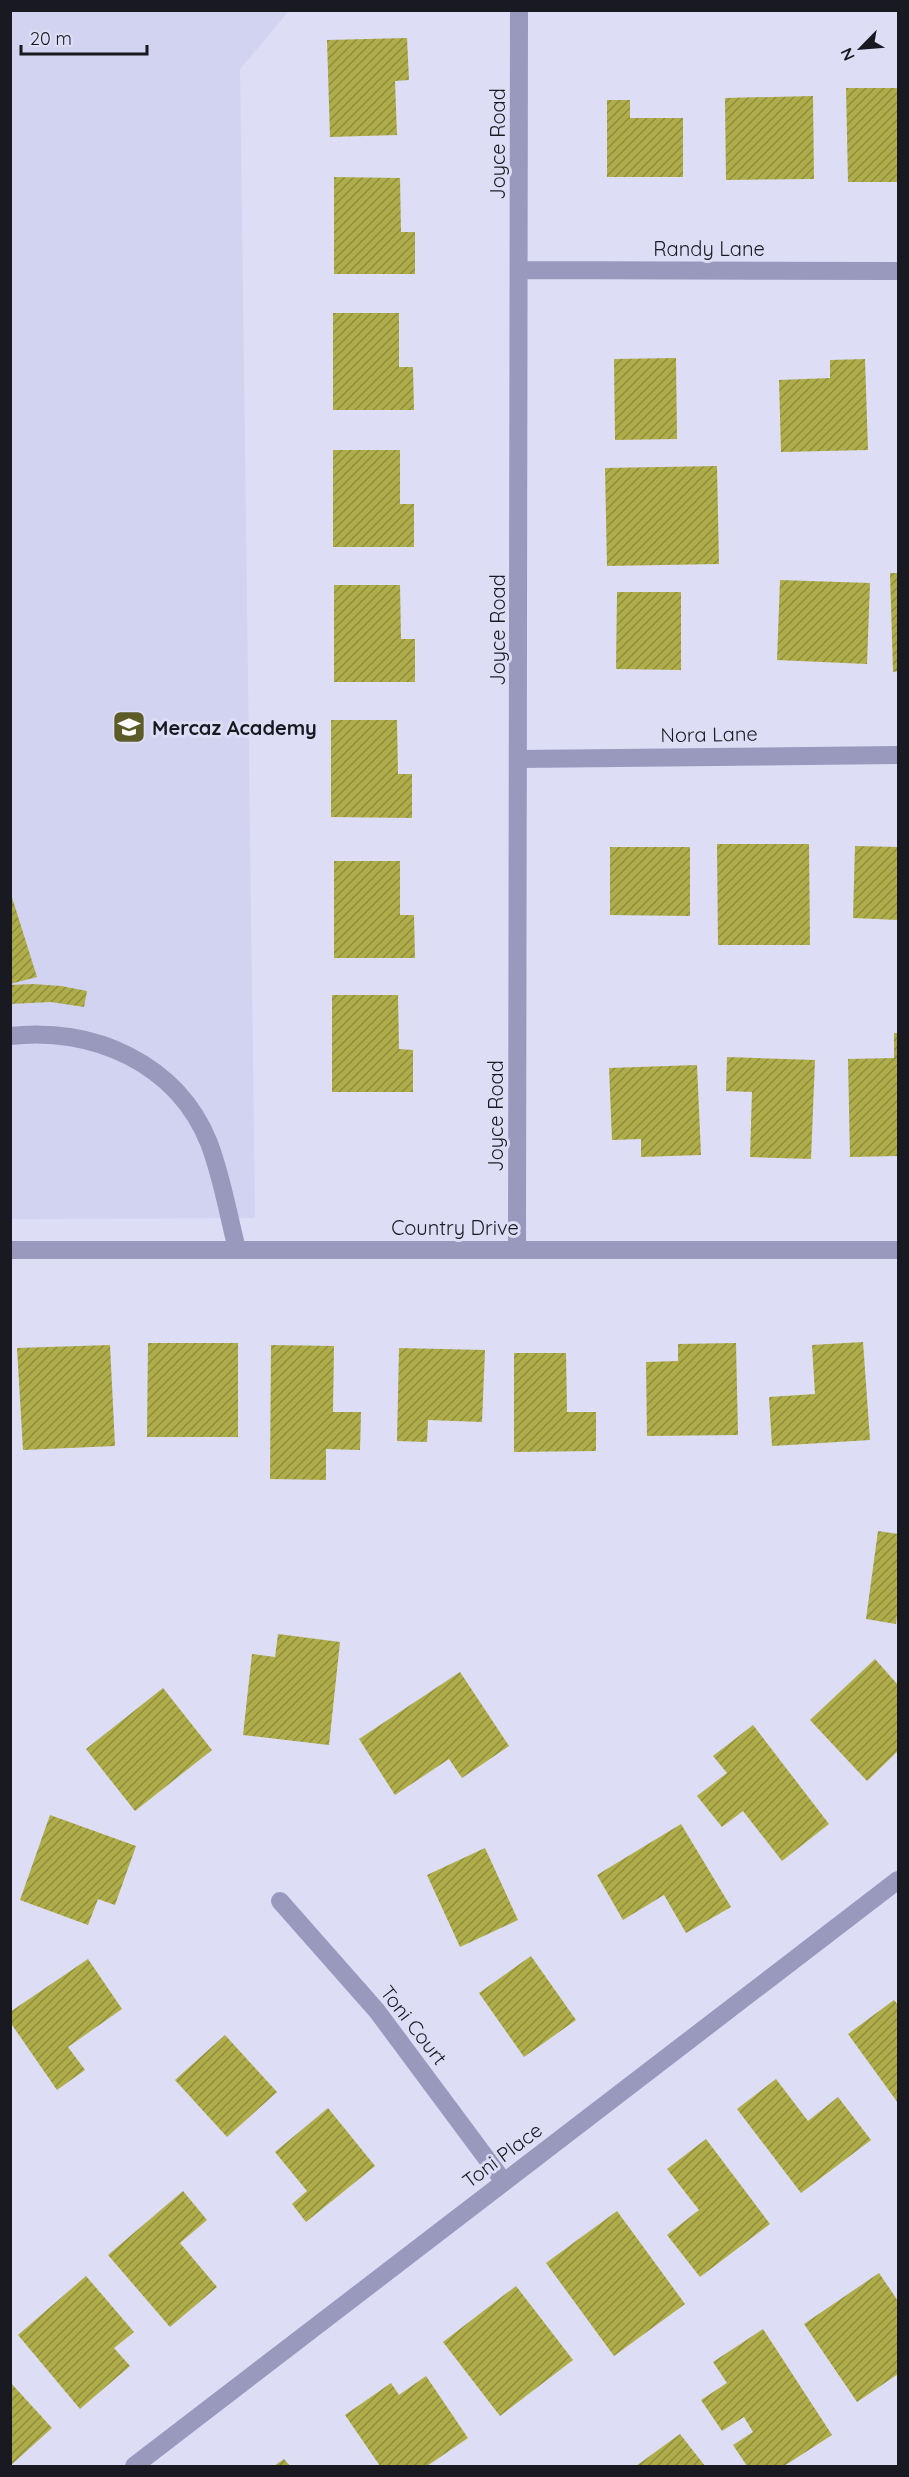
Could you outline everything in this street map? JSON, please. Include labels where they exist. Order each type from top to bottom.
[{"type":"street","name":"Joyce Road","points":[[518,1249],[519,10]]},
{"type":"street","name":"Randy Lane","points":[[519,270],[898,271]]},
{"type":"street","name":"Nora Lane","points":[[519,759],[898,755]]},
{"type":"street","points":[[10,1036],[36,1033],[67,1034],[97,1041],[125,1053],[151,1070],[174,1090],[193,1114],[208,1141],[218,1171],[237,1249]]},
{"type":"street","name":"Country Drive","points":[[10,1250],[898,1250]]},
{"type":"street","name":"Toni Place","points":[[134,2466],[898,1880]]},
{"type":"street","name":"Toni Court","points":[[280,1901],[377,2011],[504,2182]]},
{"type":"shaded area","name":"Mercaz Academy","points":[[10,11],[289,11],[240,69],[255,1218],[11,1219]]},
{"type":"building","points":[[407,38],[409,80],[395,81],[397,135],[330,137],[327,40]]},
{"type":"building","points":[[846,88],[898,88],[898,182],[848,182]]},
{"type":"building","points":[[813,96],[814,179],[726,180],[725,98]]},
{"type":"building","points":[[607,100],[630,100],[630,118],[683,118],[683,177],[607,177]]},
{"type":"building","points":[[334,177],[400,178],[401,232],[415,232],[415,274],[334,274]]},
{"type":"building","points":[[333,313],[399,313],[399,367],[413,367],[414,410],[333,410]]},
{"type":"building","points":[[676,358],[677,439],[615,440],[614,359]]},
{"type":"building","points":[[865,359],[868,450],[781,452],[779,380],[830,378],[830,360]]},
{"type":"building","points":[[333,450],[400,450],[400,504],[414,504],[414,547],[333,547]]},
{"type":"building","points":[[717,466],[719,564],[607,566],[605,468]]},
{"type":"building","points":[[890,573],[898,573],[898,671],[893,672]]},
{"type":"building","points":[[780,580],[870,583],[867,664],[777,660]]},
{"type":"building","points":[[334,585],[400,585],[401,639],[415,639],[415,682],[334,682]]},
{"type":"building","points":[[617,592],[681,592],[681,670],[616,669]]},
{"type":"building","points":[[331,720],[397,720],[398,774],[412,774],[412,818],[331,817]]},
{"type":"building","points":[[717,844],[809,844],[810,945],[718,945]]},
{"type":"building","points":[[855,846],[898,847],[898,920],[853,918]]},
{"type":"building","points":[[610,847],[690,847],[690,916],[610,915]]},
{"type":"building","points":[[334,861],[400,861],[400,915],[414,915],[415,958],[334,958]]},
{"type":"building","points":[[10,891],[37,977],[10,984]]},
{"type":"building","points":[[33,984],[87,991],[84,1007],[51,1002],[10,1004],[10,985]]},
{"type":"building","points":[[332,995],[398,995],[399,1049],[413,1050],[413,1092],[332,1092]]},
{"type":"building","points":[[894,1033],[898,1033],[898,1156],[850,1157],[848,1059],[894,1058]]},
{"type":"building","points":[[727,1057],[815,1060],[811,1159],[750,1157],[752,1092],[726,1091]]},
{"type":"building","points":[[697,1065],[701,1155],[641,1157],[641,1139],[612,1140],[609,1068]]},
{"type":"building","points":[[863,1342],[870,1440],[772,1446],[769,1397],[815,1394],[812,1345]]},
{"type":"building","points":[[148,1343],[238,1343],[238,1437],[147,1437]]},
{"type":"building","points":[[736,1343],[738,1435],[647,1436],[646,1362],[678,1361],[678,1344]]},
{"type":"building","points":[[110,1345],[115,1446],[23,1450],[17,1348]]},
{"type":"building","points":[[271,1345],[334,1346],[333,1412],[361,1412],[360,1450],[326,1449],[326,1480],[270,1479]]},
{"type":"building","points":[[399,1348],[485,1350],[482,1422],[428,1420],[427,1442],[397,1441]]},
{"type":"building","points":[[514,1353],[566,1353],[567,1412],[596,1412],[596,1451],[514,1452]]},
{"type":"building","points":[[878,1531],[898,1534],[896,1624],[866,1619]]},
{"type":"building","points":[[278,1634],[340,1642],[329,1745],[243,1735],[252,1654],[275,1657]]},
{"type":"building","points":[[875,1659],[898,1685],[898,1751],[867,1781],[810,1720]]},
{"type":"building","points":[[460,1672],[509,1746],[462,1778],[449,1759],[395,1795],[359,1739]]},
{"type":"building","points":[[163,1688],[212,1750],[135,1811],[86,1749]]},
{"type":"building","points":[[753,1725],[829,1824],[782,1861],[743,1811],[722,1827],[697,1796],[727,1773],[713,1756]]},
{"type":"building","points":[[50,1815],[136,1846],[115,1905],[98,1899],[88,1925],[20,1900]]},
{"type":"building","points":[[681,1824],[731,1907],[686,1933],[664,1895],[623,1920],[597,1875]]},
{"type":"building","points":[[485,1848],[518,1920],[460,1947],[427,1875]]},
{"type":"building","points":[[531,1956],[576,2020],[524,2057],[479,1993]]},
{"type":"building","points":[[88,1959],[122,2009],[68,2047],[85,2070],[57,2090],[10,2022],[10,2012]]},
{"type":"building","points":[[894,2000],[898,2005],[898,2103],[848,2034]]},
{"type":"building","points":[[225,2035],[277,2092],[227,2137],[175,2080]]},
{"type":"building","points":[[776,2079],[808,2121],[838,2097],[871,2140],[801,2193],[737,2109]]},
{"type":"building","points":[[328,2108],[375,2166],[306,2222],[292,2204],[307,2191],[275,2152]]},
{"type":"building","points":[[706,2139],[770,2224],[700,2277],[667,2235],[699,2210],[667,2169]]},
{"type":"building","points":[[183,2191],[207,2220],[180,2243],[217,2287],[170,2327],[108,2255]]},
{"type":"building","points":[[617,2211],[685,2304],[614,2356],[546,2263]]},
{"type":"building","points":[[879,2273],[898,2301],[898,2374],[857,2402],[804,2324]]},
{"type":"building","points":[[86,2276],[134,2332],[114,2348],[130,2366],[80,2409],[18,2335]]},
{"type":"building","points":[[516,2286],[573,2360],[500,2416],[443,2342]]},
{"type":"building","points":[[763,2329],[832,2435],[784,2466],[747,2466],[733,2445],[753,2432],[744,2417],[722,2431],[701,2400],[727,2383],[713,2362]]},
{"type":"building","points":[[426,2376],[468,2438],[427,2466],[380,2466],[345,2415],[391,2383],[399,2395]]},
{"type":"building","points":[[10,2382],[52,2428],[10,2466]]},
{"type":"building","points":[[680,2434],[705,2466],[636,2466]]},
{"type":"building","points":[[284,2459],[290,2466],[274,2466]]},
{"type":"place","name":"Mercaz Academy","points":[[129,727]]}]
